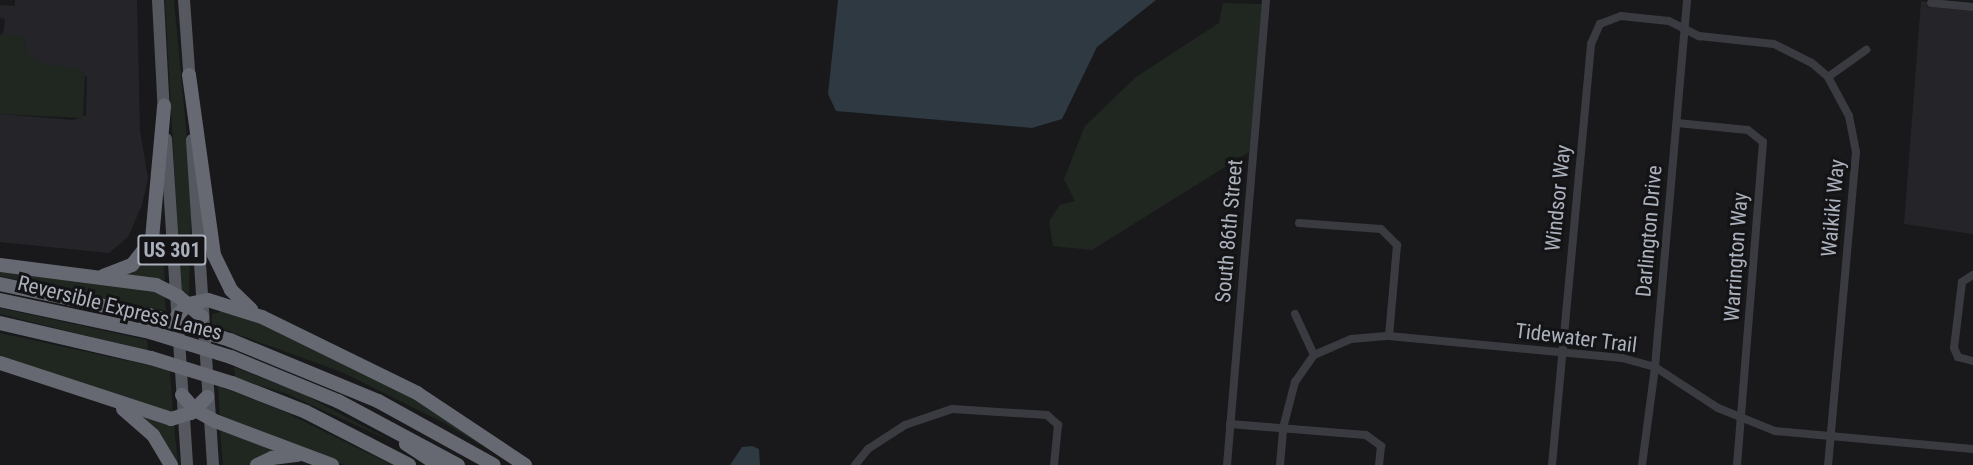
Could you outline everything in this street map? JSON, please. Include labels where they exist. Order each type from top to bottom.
[{"type":"highway","points":[[189,75],[216,264],[235,295],[262,317]]},
{"type":"highway","points":[[100,277],[132,265],[152,239],[164,106]]},
{"type":"highway","points":[[0,266],[156,285],[194,302],[225,303],[262,317],[417,393],[525,465]]},
{"type":"highway","points":[[0,284],[148,315],[230,340],[378,401],[494,465]]},
{"type":"highway","name":"Reversible Express Lanes","points":[[0,300],[150,332],[231,357],[372,417],[458,465]]},
{"type":"highway","points":[[177,316],[194,302]]},
{"type":"highway","points":[[194,302],[202,317]]},
{"type":"highway","points":[[0,323],[151,358],[232,383],[306,412],[409,465]]},
{"type":"highway","points":[[0,363],[114,403],[171,419],[189,413],[207,397]]},
{"type":"highway","points":[[182,395],[189,413]]},
{"type":"highway","points":[[114,403],[153,435],[171,465]]},
{"type":"highway","points":[[189,413],[332,465]]},
{"type":"highway","points":[[372,417],[438,465]]},
{"type":"highway","points":[[257,465],[278,456],[303,455]]},
{"type":"main road","name":"US 301","points":[[158,0],[182,395]]},
{"type":"main road","name":"US 301","points":[[184,0],[189,75],[194,302]]},
{"type":"main road","points":[[202,317],[213,465]]},
{"type":"main road","points":[[187,465],[189,413]]},
{"type":"street","name":"South 86th Street","points":[[1227,465],[1266,0]]},
{"type":"street","name":"Darlington Drive","points":[[1642,465],[1655,367],[1687,0]]},
{"type":"street","points":[[1931,3],[1973,7]]},
{"type":"street","name":"Windsor Way","points":[[1552,465],[1591,44],[1600,24],[1621,16],[1669,21],[1686,28]]},
{"type":"street","name":"Waikiki Way","points":[[1686,28],[1699,36],[1774,44],[1812,63],[1828,77],[1849,116],[1856,152],[1828,465]]},
{"type":"street","points":[[1828,77],[1866,50]]},
{"type":"street","name":"Warrington Way","points":[[1677,123],[1748,130],[1763,142],[1737,465]]},
{"type":"street","points":[[1299,223],[1381,229],[1397,245],[1389,336]]},
{"type":"street","points":[[1973,275],[1962,282],[1954,348],[1958,357],[1973,361]]},
{"type":"street","points":[[1280,465],[1283,428],[1295,382],[1314,355],[1295,314]]},
{"type":"street","name":"Tidewater Trail","points":[[1314,355],[1351,339],[1389,336],[1622,358],[1655,367],[1742,419],[1775,431],[1973,449]]},
{"type":"street","points":[[855,465],[868,449],[905,425],[952,409],[1047,415],[1058,425],[1054,465]]},
{"type":"street","points":[[1230,424],[1366,435],[1381,446],[1379,465]]},
{"type":"shaded area","points":[[15,0],[137,0],[140,131],[148,178],[142,205],[128,237],[109,253],[0,242],[0,114],[73,120],[86,115],[87,77],[40,63],[26,51],[25,37],[3,35],[5,19],[0,18],[0,5],[15,6]]},
{"type":"shaded area","points":[[165,0],[174,0],[186,127],[191,214],[189,295],[181,289]]},
{"type":"shaded area","points":[[838,0],[1156,0],[1097,47],[1062,119],[1032,128],[836,111],[828,94]]},
{"type":"shaded area","points":[[1921,1],[1927,2],[1927,7],[1973,11],[1973,234],[1904,224]]},
{"type":"shaded area","points":[[1223,3],[1262,4],[1249,152],[1092,250],[1053,246],[1049,221],[1060,205],[1075,201],[1064,179],[1085,126],[1136,77],[1219,23]]},
{"type":"shaded area","points":[[0,34],[25,37],[26,51],[41,63],[85,70],[83,118],[0,114]]},
{"type":"shaded area","points":[[159,214],[165,280],[121,278],[152,250]]},
{"type":"shaded area","points":[[0,269],[164,291],[166,311],[0,276]]},
{"type":"shaded area","points":[[0,308],[147,340],[148,351],[0,314]]},
{"type":"shaded area","points":[[232,309],[375,373],[514,465],[446,424],[344,373],[212,325],[212,314]]},
{"type":"shaded area","points":[[0,333],[170,370],[173,413],[0,361]]},
{"type":"shaded area","points":[[234,367],[303,394],[393,442],[285,393],[235,378]]},
{"type":"shaded area","points":[[218,386],[279,409],[392,465],[344,465],[220,420]]},
{"type":"shaded area","points":[[144,416],[174,425],[178,465],[142,418]]},
{"type":"shaded area","points":[[220,428],[281,449],[252,465],[223,465]]},
{"type":"shaded area","points":[[752,446],[759,449],[760,465],[730,465],[742,447]]}]
